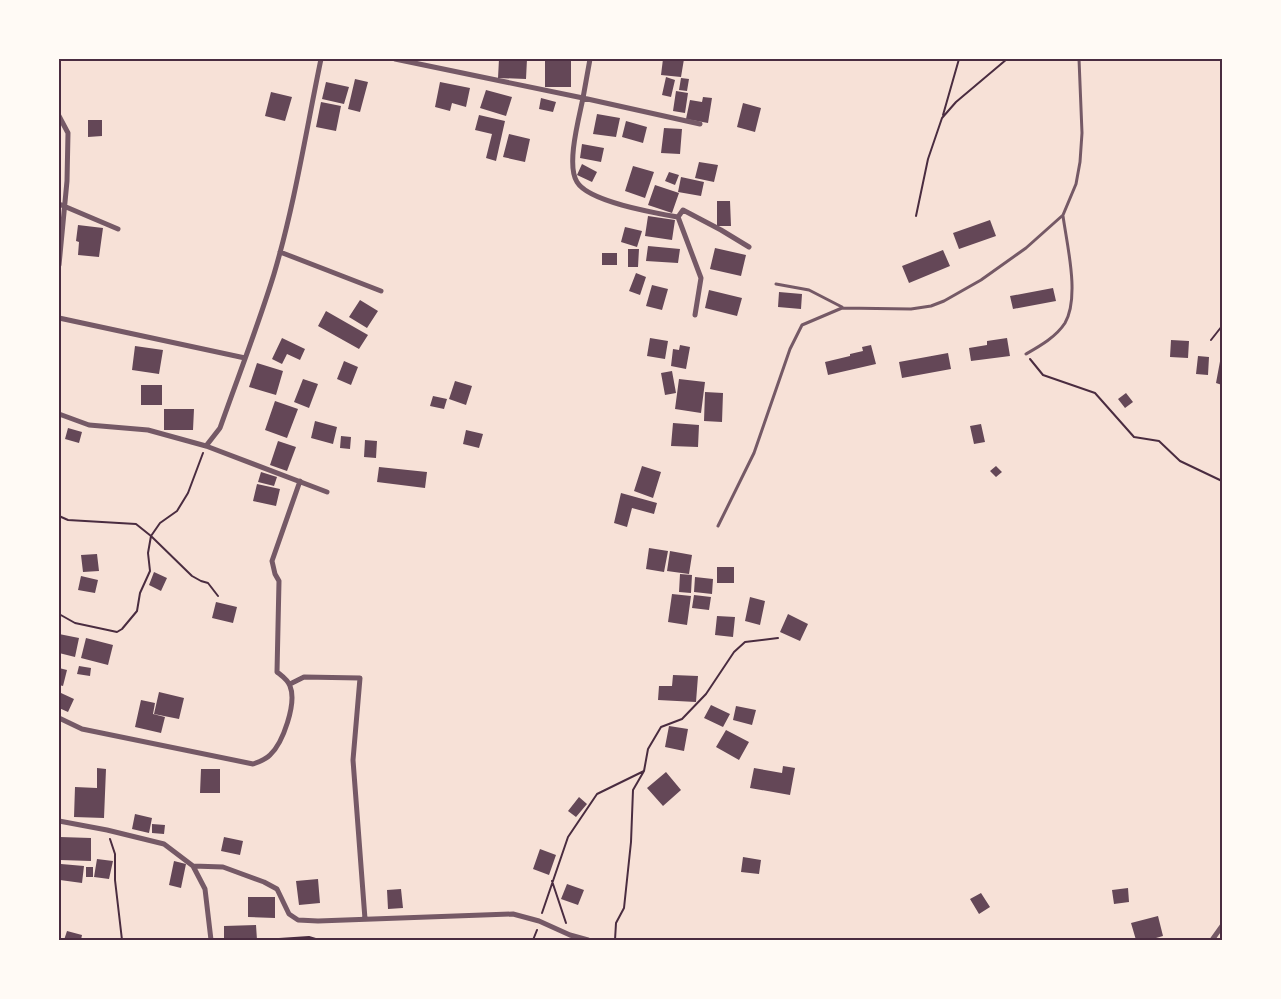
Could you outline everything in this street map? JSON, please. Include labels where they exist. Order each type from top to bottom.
[{"type":"street","points":[[206,446],[220,428],[274,274],[296,190],[321,59]]},
{"type":"street","points":[[395,59],[700,124]]},
{"type":"street","points":[[590,59],[573,148],[573,166],[577,183],[591,194],[633,210],[678,217]]},
{"type":"street","points":[[59,116],[68,133],[68,181],[62,205],[59,265]]},
{"type":"street","points":[[62,205],[118,229]]},
{"type":"street","points":[[678,217],[683,210],[749,247]]},
{"type":"street","points":[[678,217],[701,278],[695,315]]},
{"type":"street","points":[[280,252],[381,291]]},
{"type":"street","points":[[59,318],[245,358]]},
{"type":"street","points":[[59,414],[89,425],[148,430],[206,446],[327,492]]},
{"type":"street","points":[[59,718],[82,729],[253,764],[271,755],[288,724],[293,694],[290,684],[277,672],[279,581],[275,574],[272,560],[300,482]]},
{"type":"street","points":[[290,684],[304,677],[360,678],[353,760],[365,919]]},
{"type":"street","points":[[59,821],[164,844],[193,866],[205,889],[211,940]]},
{"type":"street","points":[[193,866],[223,867],[264,882],[277,889],[288,914],[298,920],[513,914],[539,921],[570,935],[588,940]]},
{"type":"street","points":[[1212,940],[1222,926]]},
{"type":"lane","points":[[718,526],[754,453],[790,349],[802,325],[842,308],[911,308],[930,306],[944,301],[981,280],[1026,248],[1063,215],[1076,184],[1080,162],[1082,133],[1079,59]]},
{"type":"lane","points":[[1026,354],[1045,343],[1064,324],[1071,307],[1073,290],[1063,215]]},
{"type":"lane","points":[[776,284],[809,290],[842,308]]},
{"type":"path","points":[[916,216],[928,159],[959,59]]},
{"type":"path","points":[[942,118],[956,102],[1006,59]]},
{"type":"path","points":[[1211,340],[1222,326]]},
{"type":"path","points":[[1026,354],[1043,375],[1095,393],[1134,437],[1159,441],[1180,460],[1222,481]]},
{"type":"path","points":[[59,614],[75,622],[103,630],[117,632],[122,629],[137,611],[140,593],[150,571],[148,553],[151,536],[160,523],[177,511],[188,493],[206,446]]},
{"type":"path","points":[[59,516],[68,520],[136,524],[192,576],[200,582],[208,583],[218,596]]},
{"type":"path","points":[[615,940],[616,923],[624,908],[631,842],[633,790],[644,771],[648,749],[661,727],[682,719],[706,694],[734,652],[745,642],[778,638]]},
{"type":"path","points":[[533,940],[568,836],[597,794],[644,771]]},
{"type":"path","points":[[107,830],[115,854],[115,880],[122,940]]},
{"type":"path","points":[[552,880],[570,935]]},
{"type":"path","points":[[279,939],[309,937],[319,940]]},
{"type":"building","points":[[499,59],[527,59],[526,79],[498,78]]},
{"type":"building","points":[[545,59],[571,59],[571,87],[545,87]]},
{"type":"building","points":[[663,59],[684,59],[681,77],[661,75]]},
{"type":"building","points":[[666,77],[675,80],[671,97],[662,95]]},
{"type":"building","points":[[681,78],[689,79],[687,91],[679,90]]},
{"type":"building","points":[[355,79],[368,82],[360,112],[348,109]]},
{"type":"building","points":[[326,82],[349,87],[344,104],[322,99]]},
{"type":"building","points":[[440,82],[470,88],[466,107],[452,103],[450,111],[435,107]]},
{"type":"building","points":[[486,90],[512,97],[506,116],[480,108]]},
{"type":"building","points":[[676,91],[688,93],[685,113],[673,111]]},
{"type":"building","points":[[271,92],[292,97],[285,121],[265,116]]},
{"type":"building","points":[[703,97],[712,98],[708,123],[686,119],[690,100],[702,102]]},
{"type":"building","points":[[541,98],[556,102],[553,112],[539,109]]},
{"type":"building","points":[[321,102],[341,106],[336,131],[316,127]]},
{"type":"building","points":[[743,103],[761,108],[755,132],[737,127]]},
{"type":"building","points":[[597,114],[620,118],[616,137],[593,134]]},
{"type":"building","points":[[479,115],[505,121],[496,161],[486,158],[492,134],[475,130]]},
{"type":"building","points":[[88,120],[102,120],[102,136],[88,137]]},
{"type":"building","points":[[626,121],[647,127],[643,143],[622,137]]},
{"type":"building","points":[[664,128],[682,129],[680,154],[661,153]]},
{"type":"building","points":[[509,134],[530,139],[525,162],[503,157]]},
{"type":"building","points":[[582,144],[604,148],[601,162],[580,158]]},
{"type":"building","points":[[699,162],[718,165],[714,182],[695,178]]},
{"type":"building","points":[[582,164],[597,172],[592,182],[577,175]]},
{"type":"building","points":[[633,166],[654,172],[645,198],[625,191]]},
{"type":"building","points":[[669,172],[679,175],[675,185],[665,181]]},
{"type":"building","points":[[681,177],[704,182],[701,196],[678,192]]},
{"type":"building","points":[[655,185],[679,193],[672,213],[648,205]]},
{"type":"building","points":[[717,201],[730,201],[731,226],[717,226]]},
{"type":"building","points":[[648,216],[675,220],[672,240],[645,236]]},
{"type":"building","points":[[990,220],[996,236],[959,249],[953,233]]},
{"type":"building","points":[[78,225],[103,228],[99,257],[78,255],[79,242],[76,241]]},
{"type":"building","points":[[625,227],[642,231],[637,247],[621,242]]},
{"type":"building","points":[[648,246],[680,249],[678,263],[646,261]]},
{"type":"building","points":[[715,248],[746,255],[741,276],[710,269]]},
{"type":"building","points":[[628,249],[639,249],[638,267],[628,267]]},
{"type":"building","points":[[943,250],[950,266],[909,283],[902,266]]},
{"type":"building","points":[[602,253],[617,253],[617,265],[602,265]]},
{"type":"building","points":[[636,273],[646,277],[640,295],[629,291]]},
{"type":"building","points":[[652,285],[668,289],[662,310],[646,306]]},
{"type":"building","points":[[1053,288],[1056,301],[1013,309],[1010,296]]},
{"type":"building","points":[[709,290],[742,298],[737,316],[705,308]]},
{"type":"building","points":[[779,292],[802,294],[801,309],[778,307]]},
{"type":"building","points":[[360,300],[378,311],[367,328],[349,317]]},
{"type":"building","points":[[326,311],[368,335],[359,349],[318,326]]},
{"type":"building","points":[[282,338],[305,349],[300,360],[287,354],[282,364],[272,359]]},
{"type":"building","points":[[650,338],[668,341],[665,359],[647,356]]},
{"type":"building","points":[[1007,338],[1010,356],[971,361],[969,348],[987,345],[987,341]]},
{"type":"building","points":[[1171,340],[1189,341],[1188,358],[1170,357]]},
{"type":"building","points":[[680,345],[690,347],[686,369],[671,366],[673,349],[679,350]]},
{"type":"building","points":[[871,345],[876,364],[828,375],[825,362],[850,356],[850,354],[863,351],[862,347]]},
{"type":"building","points":[[135,346],[163,350],[159,374],[132,370]]},
{"type":"building","points":[[948,353],[951,369],[902,378],[899,362]]},
{"type":"building","points":[[1198,356],[1209,357],[1208,375],[1196,374]]},
{"type":"building","points":[[1222,356],[1222,385],[1216,383]]},
{"type":"building","points":[[344,361],[358,367],[351,385],[337,379]]},
{"type":"building","points":[[257,363],[283,371],[276,395],[249,387]]},
{"type":"building","points":[[672,371],[676,393],[665,395],[661,373]]},
{"type":"building","points":[[303,379],[318,384],[309,408],[294,402]]},
{"type":"building","points":[[679,379],[705,382],[701,413],[675,409]]},
{"type":"building","points":[[455,381],[472,386],[466,405],[449,399]]},
{"type":"building","points":[[141,385],[162,385],[162,405],[141,405]]},
{"type":"building","points":[[705,392],[723,393],[722,422],[704,421]]},
{"type":"building","points":[[1126,393],[1133,402],[1125,408],[1118,399]]},
{"type":"building","points":[[433,396],[447,399],[444,409],[430,406]]},
{"type":"building","points":[[275,401],[298,409],[287,438],[265,430]]},
{"type":"building","points":[[164,409],[194,409],[193,430],[164,430]]},
{"type":"building","points":[[315,421],[337,427],[333,444],[311,438]]},
{"type":"building","points":[[673,423],[699,425],[698,447],[671,446]]},
{"type":"building","points":[[981,424],[985,442],[974,444],[970,426]]},
{"type":"building","points":[[68,428],[82,432],[79,443],[65,439]]},
{"type":"building","points":[[466,430],[483,434],[479,448],[463,444]]},
{"type":"building","points":[[341,436],[351,437],[350,449],[340,448]]},
{"type":"building","points":[[365,440],[377,441],[376,458],[364,457]]},
{"type":"building","points":[[278,441],[296,447],[287,471],[270,465]]},
{"type":"building","points":[[642,466],[661,472],[653,498],[634,491]]},
{"type":"building","points":[[996,466],[1002,472],[996,477],[990,471]]},
{"type":"building","points":[[379,467],[427,472],[425,488],[377,482]]},
{"type":"building","points":[[261,472],[277,477],[274,486],[258,482]]},
{"type":"building","points":[[257,484],[280,489],[276,506],[253,501]]},
{"type":"building","points":[[621,493],[657,503],[654,514],[632,508],[627,527],[614,523]]},
{"type":"building","points":[[649,548],[668,551],[664,572],[646,569]]},
{"type":"building","points":[[670,551],[692,555],[689,574],[667,571]]},
{"type":"building","points":[[97,554],[99,571],[83,572],[81,555]]},
{"type":"building","points":[[717,567],[734,567],[734,583],[717,583]]},
{"type":"building","points":[[154,572],[167,578],[161,591],[149,585]]},
{"type":"building","points":[[680,574],[692,575],[691,593],[679,592]]},
{"type":"building","points":[[81,576],[98,580],[95,593],[78,590]]},
{"type":"building","points":[[695,577],[713,579],[712,594],[694,592]]},
{"type":"building","points":[[672,594],[691,596],[687,625],[668,622]]},
{"type":"building","points":[[694,595],[711,597],[709,610],[692,608]]},
{"type":"building","points":[[750,597],[765,601],[760,625],[745,621]]},
{"type":"building","points":[[216,602],[237,607],[233,623],[212,618]]},
{"type":"building","points":[[788,614],[808,624],[800,641],[780,632]]},
{"type":"building","points":[[717,616],[735,617],[733,637],[715,635]]},
{"type":"building","points":[[59,634],[79,638],[75,657],[59,653]]},
{"type":"building","points":[[86,638],[113,645],[108,665],[81,658]]},
{"type":"building","points":[[79,666],[91,668],[90,676],[77,674]]},
{"type":"building","points":[[59,668],[67,670],[63,686],[59,685]]},
{"type":"building","points":[[673,675],[698,676],[696,702],[658,700],[659,686],[672,686]]},
{"type":"building","points":[[159,692],[184,698],[179,719],[154,714]]},
{"type":"building","points":[[61,693],[74,699],[68,712],[59,708]]},
{"type":"building","points":[[141,700],[155,703],[153,714],[165,717],[161,733],[135,727]]},
{"type":"building","points":[[711,705],[730,714],[723,727],[704,718]]},
{"type":"building","points":[[736,706],[756,710],[752,725],[733,720]]},
{"type":"building","points":[[669,726],[688,729],[684,751],[665,747]]},
{"type":"building","points":[[726,730],[749,742],[739,760],[716,747]]},
{"type":"building","points":[[783,766],[795,768],[790,795],[750,788],[754,768],[782,773]]},
{"type":"building","points":[[97,768],[106,769],[104,818],[74,817],[75,787],[97,788]]},
{"type":"building","points":[[201,769],[220,769],[220,793],[200,793]]},
{"type":"building","points":[[666,772],[681,790],[663,806],[647,788]]},
{"type":"building","points":[[579,797],[587,804],[576,817],[568,811]]},
{"type":"building","points":[[135,814],[152,818],[149,833],[132,829]]},
{"type":"building","points":[[152,824],[165,825],[164,834],[152,833]]},
{"type":"building","points":[[60,837],[91,838],[91,861],[60,860]]},
{"type":"building","points":[[224,837],[243,841],[240,855],[221,851]]},
{"type":"building","points":[[540,849],[556,855],[549,875],[533,869]]},
{"type":"building","points":[[743,857],[761,860],[759,874],[741,872]]},
{"type":"building","points":[[97,859],[113,861],[109,879],[94,877]]},
{"type":"building","points":[[174,861],[186,864],[181,888],[169,885]]},
{"type":"building","points":[[61,864],[84,866],[82,883],[60,880]]},
{"type":"building","points":[[86,867],[93,867],[93,877],[86,877]]},
{"type":"building","points":[[318,879],[320,903],[299,905],[296,881]]},
{"type":"building","points":[[567,884],[584,890],[578,905],[561,899]]},
{"type":"building","points":[[1128,888],[1129,902],[1114,904],[1112,890]]},
{"type":"building","points":[[401,889],[403,908],[388,909],[387,890]]},
{"type":"building","points":[[981,893],[990,907],[979,914],[970,899]]},
{"type":"building","points":[[248,897],[275,897],[275,918],[248,917]]},
{"type":"building","points":[[1158,916],[1163,936],[1149,940],[1136,940],[1131,923]]},
{"type":"building","points":[[256,925],[257,940],[224,940],[224,926]]},
{"type":"building","points":[[67,931],[82,935],[81,940],[64,940]]}]
